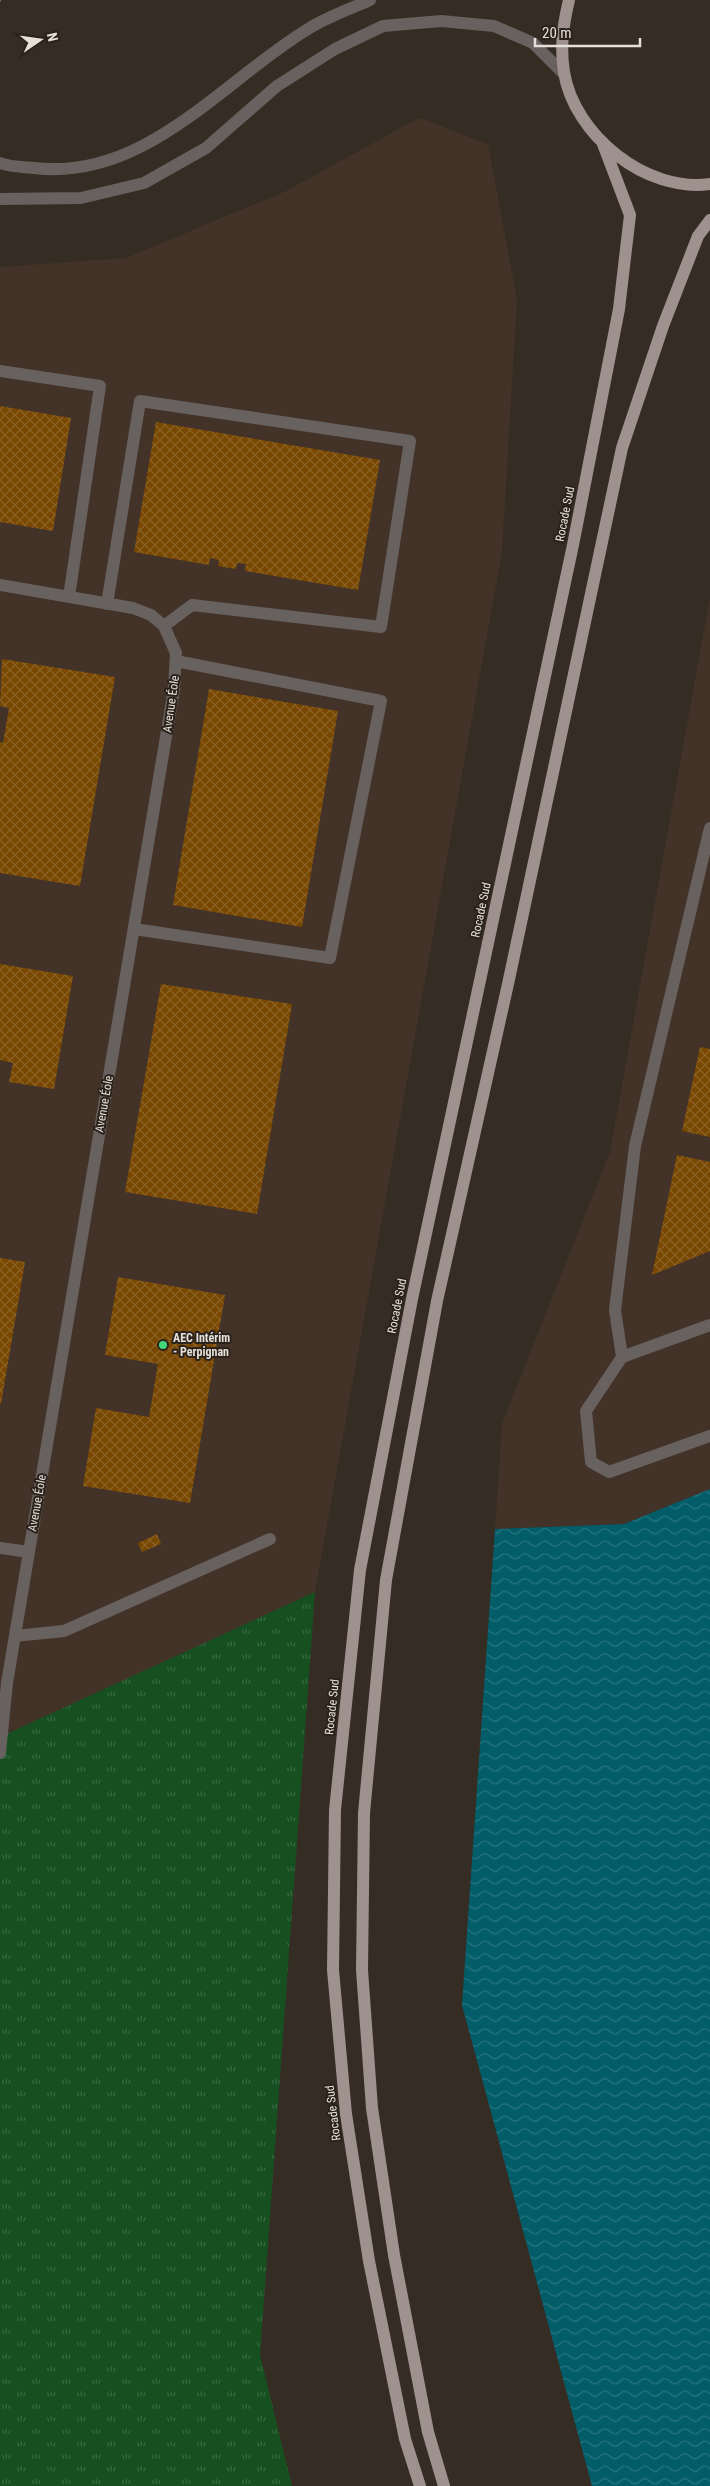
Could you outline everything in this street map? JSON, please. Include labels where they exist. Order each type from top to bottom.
[{"type":"main road","points":[[569,0],[561,35],[564,74],[578,112],[603,144],[632,166],[666,180],[710,184]]},
{"type":"main road","name":"Rocade Sud","points":[[420,2486],[405,2439],[369,2260],[346,2114],[333,1970],[335,1810],[362,1561],[412,1299],[573,545],[619,309],[630,215],[603,144]]},
{"type":"main road","points":[[444,2486],[428,2432],[394,2255],[372,2108],[362,1970],[364,1813],[386,1580],[437,1301],[510,974],[622,448],[663,326],[698,236],[710,220]]},
{"type":"street","points":[[0,162],[55,170],[122,157],[173,129],[245,73],[309,28],[370,0]]},
{"type":"street","points":[[0,199],[81,198],[144,183],[206,148],[277,86],[335,49],[383,26],[441,21],[494,26],[533,43],[564,74]]},
{"type":"street","points":[[0,370],[100,386],[69,597]]},
{"type":"street","points":[[0,585],[107,604],[133,608],[151,615],[164,626],[192,605],[381,626],[410,441],[140,401],[107,604]]},
{"type":"street","name":"Avenue Éole","points":[[0,1753],[4,1683],[15,1636],[174,688],[176,653],[164,626]]},
{"type":"street","points":[[134,929],[330,958],[381,701],[176,661]]},
{"type":"street","points":[[622,1357],[615,1310],[636,1146],[710,828]]},
{"type":"street","points":[[710,1325],[622,1357],[586,1411],[591,1462],[608,1472],[710,1436]]},
{"type":"street","points":[[15,1636],[64,1631],[270,1539]]},
{"type":"street","points":[[0,1548],[29,1552]]},
{"type":"shaded area","points":[[419,118],[488,144],[517,299],[502,552],[315,1592],[0,1737],[0,267],[126,258],[286,191]]},
{"type":"shaded area","points":[[710,597],[710,1489],[624,1524],[495,1529],[502,1424],[610,1152]]},
{"type":"green space","points":[[315,1592],[260,2355],[292,2486],[0,2486],[0,1737]]},
{"type":"water","points":[[710,1489],[710,2486],[592,2486],[462,2005],[495,1529],[624,1524]]},
{"type":"building","points":[[0,406],[71,418],[53,531],[0,522]]},
{"type":"building","points":[[156,422],[380,460],[358,590],[245,571],[246,564],[237,563],[236,569],[218,566],[219,560],[210,558],[209,565],[134,552]]},
{"type":"building","points":[[2,659],[115,677],[80,886],[0,873],[0,742],[3,743],[9,708],[0,706]]},
{"type":"building","points":[[209,689],[338,711],[302,927],[173,905]]},
{"type":"building","points":[[0,964],[73,976],[54,1089],[9,1082],[13,1063],[0,1060]]},
{"type":"building","points":[[161,984],[292,1004],[257,1214],[125,1192]]},
{"type":"building","points":[[700,1047],[710,1049],[710,1137],[682,1131]]},
{"type":"building","points":[[677,1155],[710,1162],[710,1251],[652,1275]]},
{"type":"building","points":[[0,1258],[25,1262],[1,1404],[0,1404]]},
{"type":"building","points":[[118,1277],[225,1295],[190,1503],[83,1486],[96,1408],[149,1417],[158,1364],[105,1355]]},
{"type":"building","points":[[157,1534],[161,1544],[142,1552],[138,1543]]},
{"type":"place","name":"AEC Intérim - Perpignan","points":[[163,1345]]}]
